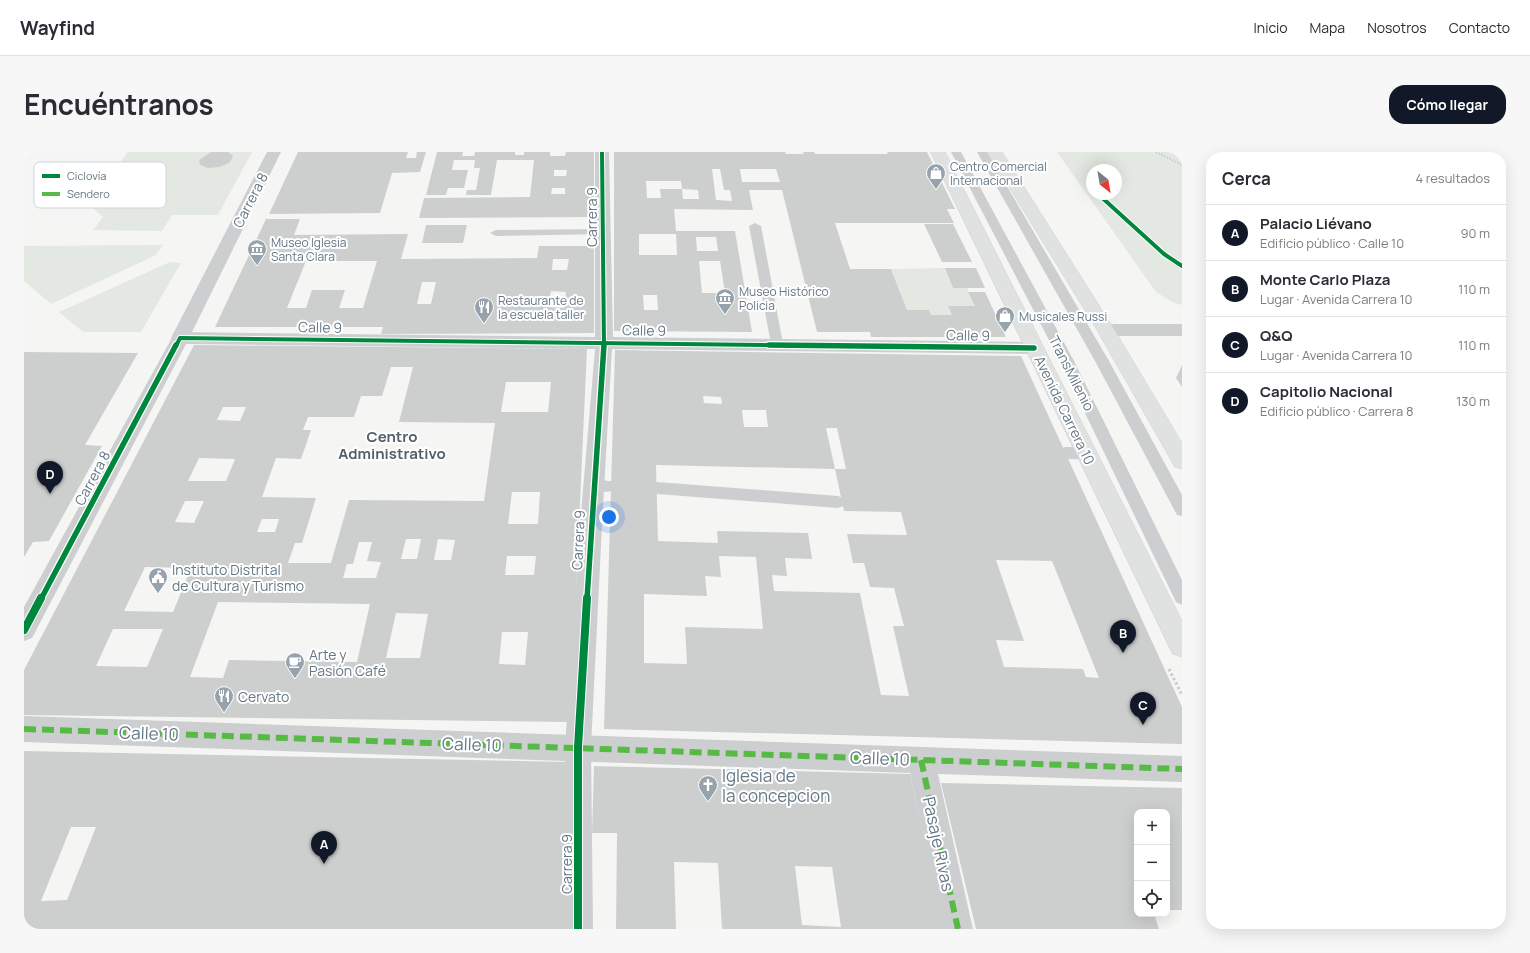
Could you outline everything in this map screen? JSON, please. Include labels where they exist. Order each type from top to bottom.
[{"type":"main road","name":"Avenida Carrera 10","points":[[938,152],[945,178],[1034,348],[1182,646]]},
{"type":"main road","points":[[995,152],[1110,337],[1182,461]]},
{"type":"street","name":"Carrera 8","points":[[24,630],[180,338],[274,152]]},
{"type":"street","name":"Carrera 9","points":[[578,929],[578,747],[602,486],[604,342],[602,152]]},
{"type":"street","points":[[1110,337],[1182,330]]},
{"type":"street","points":[[1110,337],[1182,344]]},
{"type":"street","name":"Calle 9","points":[[180,338],[1034,348]]},
{"type":"street","name":"Calle 10","points":[[24,729],[1182,768]]},
{"type":"street","name":"Pasaje Rivas","points":[[921,760],[958,929]]},
{"type":"lane","name":"TransMilenio","points":[[956,152],[1067,361],[1182,597]]},
{"type":"lane","points":[[982,152],[1102,361],[1182,510]]},
{"type":"lane","points":[[755,226],[777,344]]},
{"type":"lane","points":[[496,233],[603,232]]},
{"type":"lane","points":[[1065,453],[1087,454]]},
{"type":"lane","points":[[657,488],[838,502]]},
{"type":"path","points":[[1156,152],[1182,165]]},
{"type":"shaded area","points":[[128,152],[252,152],[218,215],[172,215],[162,231],[93,230],[103,217],[93,208],[166,208],[166,162],[120,162]]},
{"type":"shaded area","points":[[1057,152],[1182,152],[1182,305],[1172,302],[1156,292],[1091,200],[1122,200],[1122,164],[1086,164],[1086,193]]},
{"type":"shaded area","points":[[163,245],[156,255],[51,304],[24,281],[24,246]]},
{"type":"shaded area","points":[[170,262],[181,263],[141,332],[83,332],[59,312]]},
{"type":"shaded area","points":[[945,268],[953,288],[967,288],[975,306],[948,306],[952,315],[931,315],[929,310],[907,310],[891,269]]},
{"type":"building","points":[[211,152],[228,152],[233,157],[229,163],[219,167],[208,168],[200,165],[199,160]]},
{"type":"building","points":[[298,152],[408,152],[406,158],[416,158],[417,152],[426,152],[420,172],[392,173],[380,213],[269,214]]},
{"type":"building","points":[[437,152],[463,152],[462,156],[474,156],[475,152],[515,152],[515,155],[524,155],[524,152],[550,152],[550,156],[565,156],[566,152],[594,152],[594,217],[419,218],[424,198],[530,197],[534,160],[497,160],[491,195],[466,195],[467,190],[476,190],[480,168],[474,168],[475,160],[454,160],[452,170],[468,170],[464,188],[448,188],[446,195],[426,195]],"holes":[[[554,170],[567,170],[566,176],[554,176]],[[552,188],[565,188],[565,194],[551,194]]]},
{"type":"building","points":[[614,152],[785,152],[786,154],[804,154],[803,152],[814,152],[815,154],[888,154],[887,152],[927,152],[955,209],[947,209],[954,223],[835,223],[850,269],[891,269],[907,310],[929,310],[931,315],[952,315],[948,306],[975,306],[968,292],[985,292],[1006,337],[871,337],[870,332],[817,332],[782,190],[749,190],[753,210],[674,209],[676,231],[735,231],[752,332],[614,331]],"holes":[[[712,169],[720,169],[724,190],[730,190],[732,201],[716,200]],[[740,169],[776,169],[780,182],[742,182]],[[646,181],[681,181],[682,189],[660,189],[661,198],[647,198]],[[682,189],[698,190],[699,199],[683,199]],[[639,234],[676,234],[677,255],[639,255]],[[696,237],[716,237],[718,251],[697,251]],[[699,261],[720,261],[725,293],[702,293]],[[643,295],[657,295],[658,310],[644,310]]]},
{"type":"building","points":[[266,219],[300,219],[294,235],[408,234],[401,259],[537,258],[539,246],[594,246],[594,333],[381,334],[383,327],[215,327]],"holes":[[[553,259],[569,259],[567,270],[552,270]],[[306,261],[377,261],[363,308],[339,308],[345,290],[312,290],[306,308],[287,308]],[[422,282],[436,282],[431,304],[417,304]],[[551,291],[566,292],[564,308],[548,307]]]},
{"type":"building","points":[[924,224],[953,224],[972,262],[942,262]]},
{"type":"building","points":[[426,225],[467,225],[463,243],[422,243]]},
{"type":"building","points":[[945,268],[976,268],[985,288],[953,288]]},
{"type":"building","points":[[194,345],[587,349],[570,722],[24,715],[24,670]],"holes":[[[391,367],[413,367],[399,422],[495,423],[484,501],[349,500],[331,563],[288,563],[295,543],[302,543],[316,498],[262,497],[276,458],[301,459],[311,430],[303,430],[308,417],[354,417],[361,396],[382,396]],[[506,382],[551,382],[548,412],[501,412]],[[223,407],[246,407],[240,421],[217,420]],[[199,458],[235,459],[226,481],[188,481]],[[512,492],[540,492],[538,524],[508,524]],[[185,501],[204,501],[194,523],[175,522]],[[262,519],[279,519],[275,532],[257,532]],[[406,539],[421,539],[417,559],[401,559]],[[438,539],[455,540],[451,560],[434,560]],[[359,542],[372,542],[367,561],[381,562],[376,578],[343,578],[347,564],[353,564]],[[507,556],[536,556],[534,575],[505,575]],[[145,567],[191,568],[173,612],[124,611]],[[218,602],[370,604],[357,662],[229,660],[223,678],[190,677]],[[396,613],[428,614],[420,658],[386,658]],[[113,629],[163,629],[147,667],[96,666]],[[502,632],[528,632],[525,665],[499,664]]]},
{"type":"building","points":[[615,350],[1021,356],[1182,707],[1182,744],[604,729]],"holes":[[[703,396],[721,397],[722,404],[704,403]],[[742,410],[766,410],[768,427],[744,427]],[[826,428],[837,428],[846,469],[835,469]],[[656,465],[835,469],[844,511],[901,512],[907,535],[847,534],[853,563],[864,563],[870,587],[894,588],[904,626],[893,626],[909,696],[881,695],[860,593],[774,591],[772,575],[787,576],[785,558],[812,559],[808,533],[717,531],[718,543],[658,541]],[[719,556],[756,557],[763,629],[685,627],[687,664],[644,663],[644,594],[707,596],[705,576],[721,577]],[[996,560],[1052,561],[1099,678],[1086,677],[1083,669],[1004,667],[996,640],[1024,641]]]},
{"type":"building","points":[[24,352],[138,353],[85,445],[102,446],[49,541],[33,542],[24,557]]},
{"type":"building","points":[[1182,365],[1182,387],[1176,378]]},
{"type":"building","points":[[24,751],[569,762],[565,929],[24,929]],"holes":[[[71,827],[96,827],[67,900],[41,901]]]},
{"type":"building","points":[[594,766],[910,774],[944,929],[722,929],[718,863],[674,862],[676,929],[616,929],[617,833],[592,833]],"holes":[[[795,866],[832,867],[841,927],[802,925]]]},
{"type":"building","points":[[941,783],[1182,788],[1182,910],[1170,910],[1170,809],[1134,809],[1134,917],[1155,917],[1159,929],[976,929]]},
{"type":"marked path","points":[[24,729],[1182,769]]},
{"type":"marked path","points":[[921,760],[958,929]]},
{"type":"cycle path","points":[[578,929],[578,747],[591,525],[604,342],[602,152]]},
{"type":"cycle path","points":[[1105,200],[1164,254],[1182,266]]},
{"type":"cycle path","points":[[24,630],[180,338],[1034,348]]},
{"type":"place","name":"Centro Comercial Internacional","points":[[936,190]]},
{"type":"place","name":"Museo Iglesia Santa Clara","points":[[257,266]]},
{"type":"place","name":"Museo Histórico Policia","points":[[725,315]]},
{"type":"place","name":"Restaurante de la escuela taller","points":[[484,324]]},
{"type":"place","name":"Musicales Russi","points":[[1005,333]]},
{"type":"place","name":"Capitolio Nacional","points":[[50,494]]},
{"type":"place","name":"Instituto Distrital de Cultura y Turismo","points":[[158,594]]},
{"type":"place","name":"Monte Carlo Plaza","points":[[1123,653]]},
{"type":"place","name":"Arte y Pasión Café","points":[[295,679]]},
{"type":"place","name":"Cervato","points":[[224,713]]},
{"type":"place","name":"Q&Q","points":[[1143,725]]},
{"type":"place","name":"Iglesia de la concepcion","points":[[708,802]]},
{"type":"place","name":"Palacio Liévano","points":[[324,864]]},
{"type":"district","name":"Centro Administrativo","points":[[392,444]]}]
